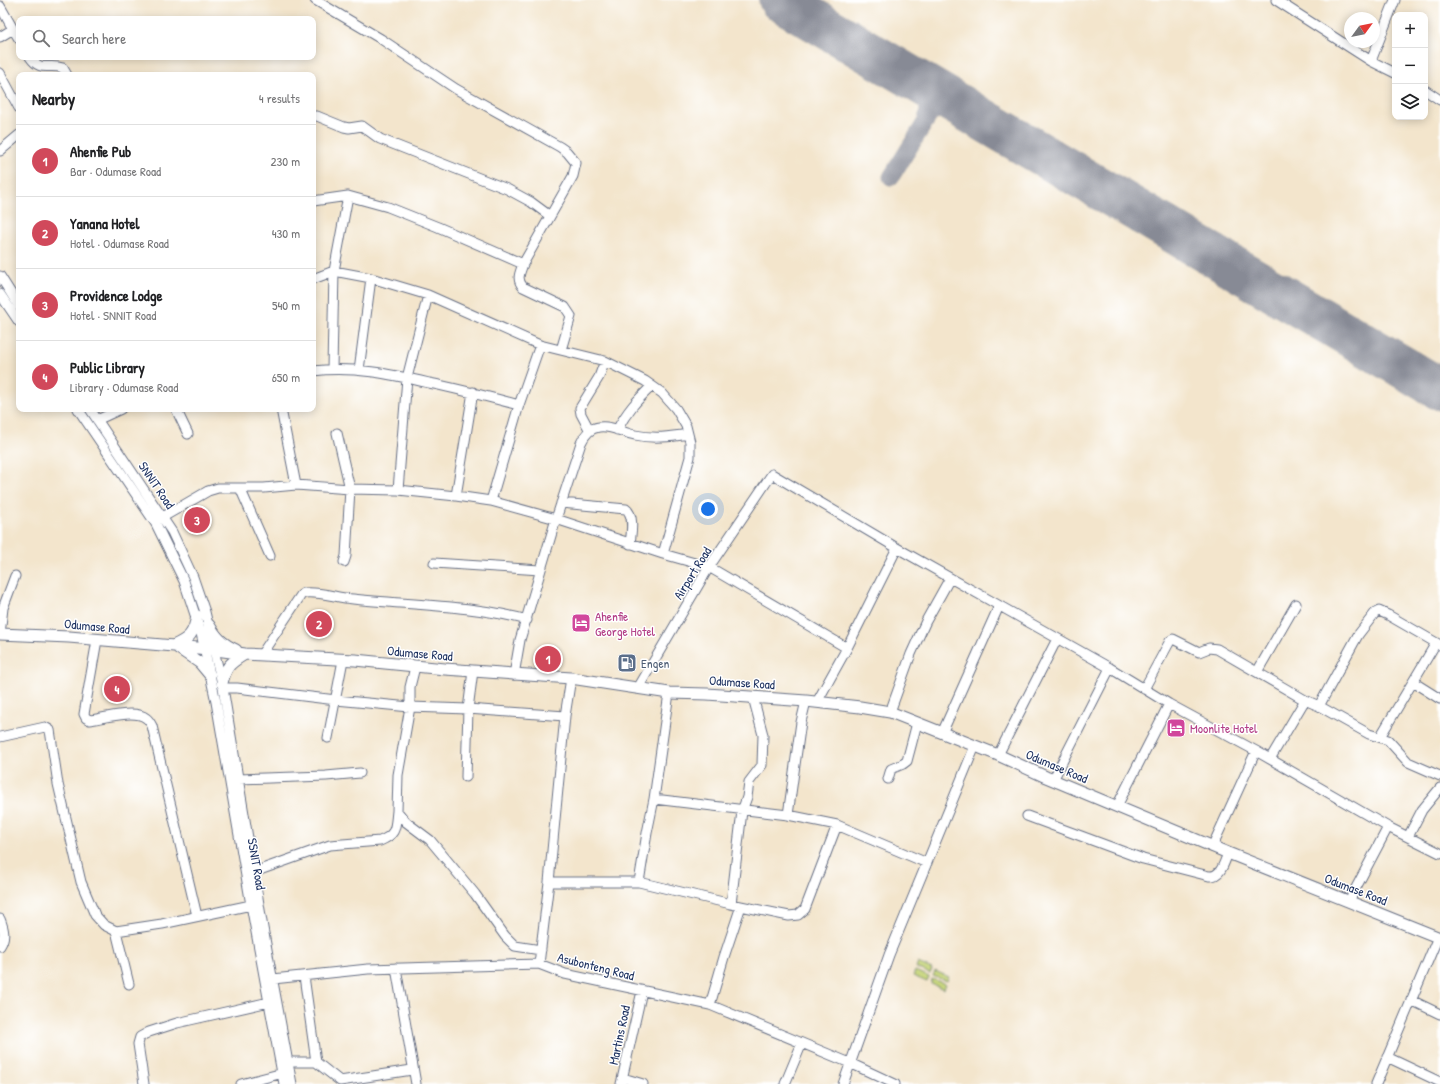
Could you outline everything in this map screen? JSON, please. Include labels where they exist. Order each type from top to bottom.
[{"type":"main road","points":[[197,616],[195,627],[190,636],[174,647],[200,663],[210,675]]},
{"type":"main road","points":[[209,625],[221,642],[245,654],[227,667],[224,672],[222,686]]},
{"type":"main road","name":"Odumase Road","points":[[0,634],[69,637],[245,654],[343,660],[514,675],[571,678],[669,693],[754,697],[811,702],[890,712],[998,755],[1053,780],[1212,847],[1439,938]]},
{"type":"street","points":[[315,0],[381,39],[456,89],[560,147],[567,152],[576,163],[573,176],[523,264],[518,277],[523,287],[565,307],[571,316],[560,350]]},
{"type":"street","points":[[1276,0],[1371,61],[1392,72]]},
{"type":"street","points":[[1371,61],[1395,0]]},
{"type":"street","points":[[0,6],[16,34]]},
{"type":"street","points":[[0,37],[13,29]]},
{"type":"street","points":[[33,60],[42,67],[59,67],[65,72]]},
{"type":"street","points":[[0,73],[16,102]]},
{"type":"street","points":[[1428,92],[1440,100]]},
{"type":"street","points":[[316,116],[344,127],[362,126],[380,139],[507,189],[531,202],[550,216]]},
{"type":"street","points":[[0,151],[16,138]]},
{"type":"street","points":[[316,201],[348,196],[388,207],[523,264]]},
{"type":"street","points":[[332,369],[334,272],[348,196]]},
{"type":"street","points":[[316,278],[334,272],[371,278],[428,295],[540,345],[605,361],[645,381],[662,393],[676,408],[686,426],[690,442],[690,457],[663,554]]},
{"type":"street","points":[[0,276],[16,301]]},
{"type":"street","points":[[359,370],[371,278]]},
{"type":"street","points":[[398,490],[407,378],[428,295]]},
{"type":"street","points":[[1,296],[16,318]]},
{"type":"street","points":[[491,501],[519,405],[540,345]]},
{"type":"street","points":[[590,431],[581,414],[580,408],[598,377],[605,361]]},
{"type":"street","points":[[316,371],[332,369],[359,370],[407,378],[473,392],[519,405]]},
{"type":"street","points":[[617,430],[630,407],[652,386]]},
{"type":"street","points":[[456,496],[473,392]]},
{"type":"street","name":"SNNIT Road","points":[[80,412],[164,537],[184,580],[209,650]]},
{"type":"street","name":"SNNIT Road","points":[[92,412],[172,532],[194,577],[209,625],[209,650]]},
{"type":"street","points":[[97,420],[114,412]]},
{"type":"street","points":[[177,412],[188,434]]},
{"type":"street","points":[[282,412],[296,485]]},
{"type":"street","points":[[514,675],[517,654],[540,570],[584,437],[597,427],[607,427],[635,436],[662,438],[688,434]]},
{"type":"street","points":[[336,432],[350,489],[346,556],[344,562]]},
{"type":"street","name":"Airport Road","points":[[638,688],[709,568],[772,474],[897,548]]},
{"type":"street","points":[[163,517],[208,491],[229,487],[264,488],[296,485],[350,489],[398,490],[491,501],[556,519],[630,544],[709,568],[846,648]]},
{"type":"street","points":[[240,488],[270,556]]},
{"type":"street","points":[[561,503],[626,509],[630,515],[632,527],[630,544]]},
{"type":"street","points":[[788,815],[801,722],[811,702],[846,648],[897,548],[1110,668],[1169,704],[1256,751],[1388,827],[1440,853]]},
{"type":"street","points":[[434,563],[540,570]]},
{"type":"street","points":[[0,634],[4,608],[15,576]]},
{"type":"street","points":[[890,712],[926,621],[950,578]]},
{"type":"street","points":[[261,655],[300,595],[304,593],[315,593],[346,599],[439,606],[507,614],[527,620]]},
{"type":"street","points":[[1257,672],[1296,604]]},
{"type":"street","points":[[942,733],[999,606]]},
{"type":"street","points":[[1319,706],[1358,635],[1375,613],[1379,611],[1388,615],[1438,644],[1380,737]]},
{"type":"street","points":[[998,755],[1057,639]]},
{"type":"street","points":[[1144,689],[1170,641],[1173,639],[1199,652],[1209,648],[1217,649],[1356,728],[1388,740],[1408,762],[1440,776]]},
{"type":"street","points":[[97,640],[84,714],[86,718],[90,720],[124,714],[136,714],[146,718],[152,726],[197,916]]},
{"type":"street","name":"SSNIT Road","points":[[209,650],[210,675],[216,702],[250,905],[269,1002],[292,1084]]},
{"type":"street","name":"SSNIT Road","points":[[209,650],[222,686],[273,979],[287,1069],[284,1084]]},
{"type":"street","points":[[328,738],[343,660]]},
{"type":"street","points":[[254,872],[330,845],[380,841],[392,835],[395,830],[398,775],[410,706],[410,687],[415,667]]},
{"type":"street","points":[[1053,780],[1110,668]]},
{"type":"street","points":[[466,778],[468,709],[473,671]]},
{"type":"street","points":[[539,964],[549,882],[564,716],[571,678]]},
{"type":"street","points":[[1413,682],[1440,699]]},
{"type":"street","points":[[222,686],[336,700],[564,716]]},
{"type":"street","points":[[639,882],[654,799],[669,693]]},
{"type":"street","points":[[732,904],[742,811],[747,797],[749,782],[762,765],[763,735],[754,697]]},
{"type":"street","points":[[1270,759],[1305,700]]},
{"type":"street","points":[[1117,806],[1169,704]]},
{"type":"street","points":[[888,779],[891,769],[907,761],[917,723]]},
{"type":"street","points":[[0,737],[45,727],[50,730],[58,784],[81,882],[95,915],[104,926],[116,931],[162,924],[250,905]]},
{"type":"street","points":[[843,1084],[889,955],[975,746]]},
{"type":"street","points":[[1212,847],[1256,751]]},
{"type":"street","points":[[238,779],[326,776],[360,773]]},
{"type":"street","points":[[1408,837],[1422,810],[1440,788]]},
{"type":"street","points":[[654,799],[742,811],[788,815],[837,825],[927,863]]},
{"type":"street","points":[[397,811],[406,822],[430,840],[475,894],[505,936],[515,946],[541,950]]},
{"type":"street","points":[[1027,816],[1143,858],[1209,876],[1218,874],[1228,853]]},
{"type":"street","points":[[549,882],[639,882],[741,906],[790,916],[798,915],[805,909],[837,825]]},
{"type":"street","points":[[1349,901],[1388,827]]},
{"type":"street","points":[[710,1005],[741,906]]},
{"type":"street","points":[[0,919],[4,929],[4,940],[0,946]]},
{"type":"street","points":[[116,931],[129,984]]},
{"type":"street","points":[[1376,1084],[1439,938]]},
{"type":"street","name":"Asubonteng Road","points":[[273,979],[368,969],[539,964],[565,974],[710,1005],[850,1063],[895,1084]]},
{"type":"street","points":[[396,968],[412,1070],[416,1084]]},
{"type":"street","points":[[304,976],[316,1062],[340,1082],[412,1070]]},
{"type":"street","name":"Martins Road","points":[[622,1081],[642,991]]},
{"type":"street","points":[[1411,1000],[1440,1014]]},
{"type":"street","points":[[144,1084],[138,1044],[140,1037],[149,1032],[177,1023],[269,1002]]},
{"type":"street","points":[[785,1084],[802,1043]]},
{"type":"street","points":[[1387,1057],[1440,1082]]},
{"type":"street","points":[[241,1084],[287,1069],[316,1062]]},
{"type":"street","points":[[622,1081],[643,1084]]},
{"type":"green space","points":[[918,963],[932,969],[930,974],[916,968]]},
{"type":"green space","points":[[915,971],[929,977],[927,982],[913,976]]},
{"type":"green space","points":[[935,971],[949,977],[947,981],[933,976]]},
{"type":"green space","points":[[932,979],[946,984],[944,989],[931,984]]},
{"type":"taxiway","points":[[916,80],[927,98],[928,108],[926,120]]},
{"type":"taxiway","points":[[891,177],[931,113],[948,108],[964,109]]},
{"type":"runway","points":[[780,0],[1440,389]]},
{"type":"place","name":"Providence Lodge","points":[[197,520]]},
{"type":"place","name":"Ahenfie George Hotel","points":[[581,623]]},
{"type":"place","name":"Yanana Hotel","points":[[319,624]]},
{"type":"place","name":"Ahenfie Pub","points":[[548,659]]},
{"type":"place","name":"Engen","points":[[627,663]]},
{"type":"place","name":"Public Library","points":[[117,689]]},
{"type":"place","name":"Moonlite Hotel","points":[[1176,728]]}]
